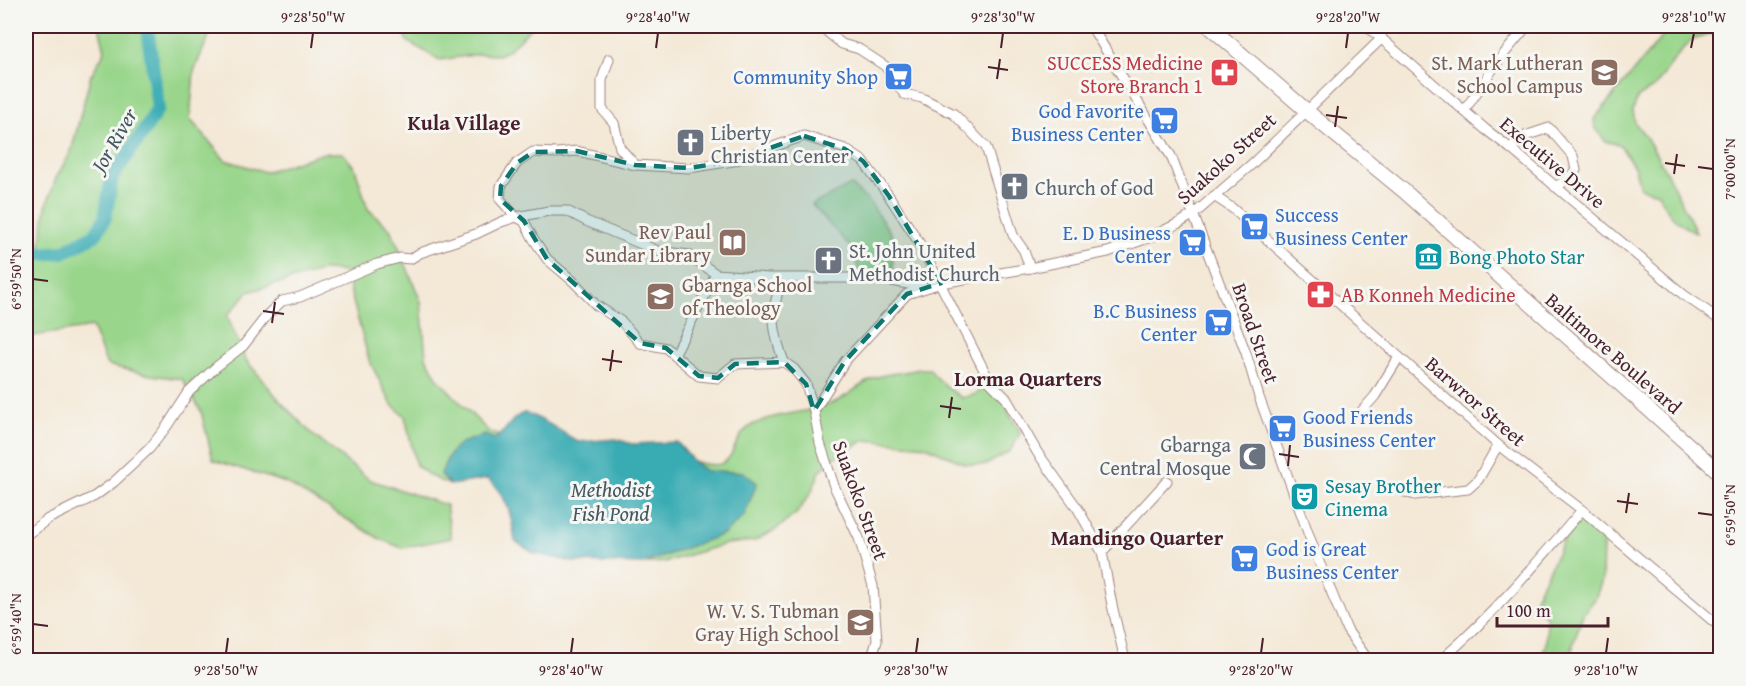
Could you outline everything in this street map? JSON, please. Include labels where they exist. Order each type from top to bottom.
[{"type":"highway","name":"Baltimore Boulevard","points":[[1209,26],[1404,191],[1720,474]]},
{"type":"street","points":[[820,26],[842,44],[859,49],[885,66],[904,94],[922,98],[954,114],[986,147],[1013,235],[1024,251],[1030,268]]},
{"type":"street","name":"Broad Street","points":[[1091,26],[1132,95],[1166,146],[1246,353],[1259,397],[1315,552],[1347,630],[1368,660]]},
{"type":"street","name":"Executive Drive","points":[[1367,26],[1464,111],[1684,295],[1720,320]]},
{"type":"street","points":[[1464,111],[1499,60],[1527,26]]},
{"type":"street","name":"Suakoko Street","points":[[871,660],[877,641],[873,586],[859,538],[834,486],[820,443],[814,411],[845,361],[907,294],[941,283],[1108,252],[1151,237],[1194,214],[1252,164],[1382,38]]},
{"type":"street","points":[[609,59],[602,80],[602,109],[614,123],[620,148],[635,165]]},
{"type":"street","points":[[1510,148],[1526,136],[1549,128],[1573,156],[1576,170],[1567,180],[1555,187]]},
{"type":"street","points":[[784,362],[735,364],[718,378],[699,376],[666,348],[640,343],[622,322],[596,305],[548,259],[524,221],[516,217],[500,199],[501,186],[517,163],[533,152],[577,151],[635,165],[689,168],[733,161],[804,136],[845,149],[862,161],[889,196],[941,283],[990,382],[1006,398],[1036,452],[1078,509],[1102,552],[1125,660]]},
{"type":"street","name":"Barwror Street","points":[[1214,196],[1232,208],[1497,445],[1582,510],[1720,627]]},
{"type":"street","points":[[26,535],[48,519],[95,496],[114,482],[150,448],[189,392],[243,346],[268,314],[282,301],[300,297],[377,264],[400,258],[410,259],[420,253],[476,234],[516,217],[549,211],[567,211],[586,222],[658,251],[689,255],[716,274],[782,279],[876,278],[924,287]]},
{"type":"street","points":[[674,355],[716,274]]},
{"type":"street","points":[[782,279],[778,289],[773,323],[775,336],[784,362],[794,369],[806,384],[814,411]]},
{"type":"street","points":[[1361,412],[1375,396],[1399,357]]},
{"type":"street","points":[[1386,486],[1415,495],[1468,489],[1478,480],[1497,445]]},
{"type":"street","points":[[1102,552],[1167,481]]},
{"type":"street","points":[[1440,660],[1466,639],[1518,585],[1582,510]]},
{"type":"highlighted area","points":[[804,136],[845,149],[863,161],[889,196],[941,283],[907,294],[845,361],[814,411],[806,384],[784,362],[735,364],[718,378],[699,376],[666,348],[640,343],[547,259],[524,221],[500,199],[501,186],[517,163],[533,152],[577,151],[635,165],[689,168],[733,161]]},
{"type":"green space","points":[[99,26],[213,26],[194,71],[190,119],[225,160],[265,172],[324,153],[343,153],[355,168],[368,209],[390,229],[421,302],[426,357],[438,379],[488,431],[500,436],[494,439],[485,435],[456,447],[448,457],[441,474],[450,485],[430,476],[416,465],[405,416],[392,405],[369,360],[345,272],[326,270],[248,292],[227,316],[246,360],[280,401],[313,435],[370,480],[446,505],[451,538],[402,548],[380,539],[286,483],[213,460],[201,411],[182,379],[150,375],[107,365],[92,327],[26,337],[26,254],[40,248],[46,207],[56,178],[71,152],[91,75],[105,51]]},
{"type":"green space","points":[[403,26],[533,26],[507,51],[498,55],[480,54],[439,60],[407,41]]},
{"type":"green space","points":[[1671,26],[1720,26],[1720,31],[1692,40],[1676,57],[1655,87],[1638,97],[1633,110],[1635,123],[1667,173],[1696,232],[1683,226],[1673,217],[1658,193],[1640,188],[1635,168],[1620,145],[1605,141],[1595,127],[1594,119]]},
{"type":"green space","points":[[851,185],[870,203],[892,235],[893,272],[859,271],[853,250],[812,205]]},
{"type":"green space","points":[[930,369],[949,389],[962,398],[976,394],[983,388],[993,389],[1006,399],[1009,414],[1021,432],[1010,451],[986,465],[965,464],[926,446],[865,440],[835,457],[820,471],[811,493],[796,514],[775,530],[754,541],[726,544],[665,562],[642,564],[679,551],[720,471],[706,471],[693,461],[709,465],[719,464],[726,461],[745,431],[754,424],[773,417],[830,404],[876,377]]},
{"type":"green space","points":[[1581,515],[1603,538],[1602,580],[1595,599],[1583,614],[1573,644],[1572,660],[1540,660],[1546,644],[1547,618],[1534,600],[1564,539]]},
{"type":"water","name":"Methodist Fish Pond","points":[[524,413],[543,421],[578,442],[616,439],[632,444],[677,442],[693,461],[706,471],[743,472],[757,483],[744,516],[724,534],[642,564],[573,562],[533,553],[515,541],[505,500],[488,479],[450,485],[441,474],[448,457],[461,443],[485,435],[494,439],[515,418]]},
{"type":"waterway","name":"Jor River","points":[[26,255],[63,252],[95,235],[105,218],[112,177],[158,108],[147,26]]},
{"type":"place","name":"SUCCESS Medicine Store Branch 1","points":[[1224,73]]},
{"type":"place","name":"St. Mark Lutheran School Campus","points":[[1604,73]]},
{"type":"place","name":"Community Shop","points":[[899,76]]},
{"type":"place","name":"God Favorite Business Center","points":[[1165,121]]},
{"type":"place","name":"Liberty Christian Center","points":[[690,143]]},
{"type":"place","name":"Church of God","points":[[1014,187]]},
{"type":"place","name":"Success Business Center","points":[[1254,226]]},
{"type":"place","name":"Rev Paul Sundar Library","points":[[732,242]]},
{"type":"place","name":"E. D Business Center","points":[[1192,243]]},
{"type":"place","name":"Bong Photo Star","points":[[1428,256]]},
{"type":"place","name":"St. John United Methodist Church","points":[[828,261]]},
{"type":"place","name":"AB Konneh Medicine","points":[[1320,294]]},
{"type":"place","name":"Gbarnga School of Theology","points":[[661,296]]},
{"type":"place","name":"B.C Business Center","points":[[1218,322]]},
{"type":"place","name":"Good Friends Business Center","points":[[1282,428]]},
{"type":"place","name":"Gbarnga Central Mosque","points":[[1252,456]]},
{"type":"place","name":"Sesay Brother Cinema","points":[[1304,497]]},
{"type":"place","name":"God is Great Business Center","points":[[1245,559]]},
{"type":"place","name":"W. V. S. Tubman Gray High School","points":[[860,622]]},
{"type":"district","name":"Kula Village","points":[[464,122]]},
{"type":"district","name":"Lorma Quarters","points":[[1028,378]]},
{"type":"district","name":"Mandingo Quarter","points":[[1137,537]]}]
